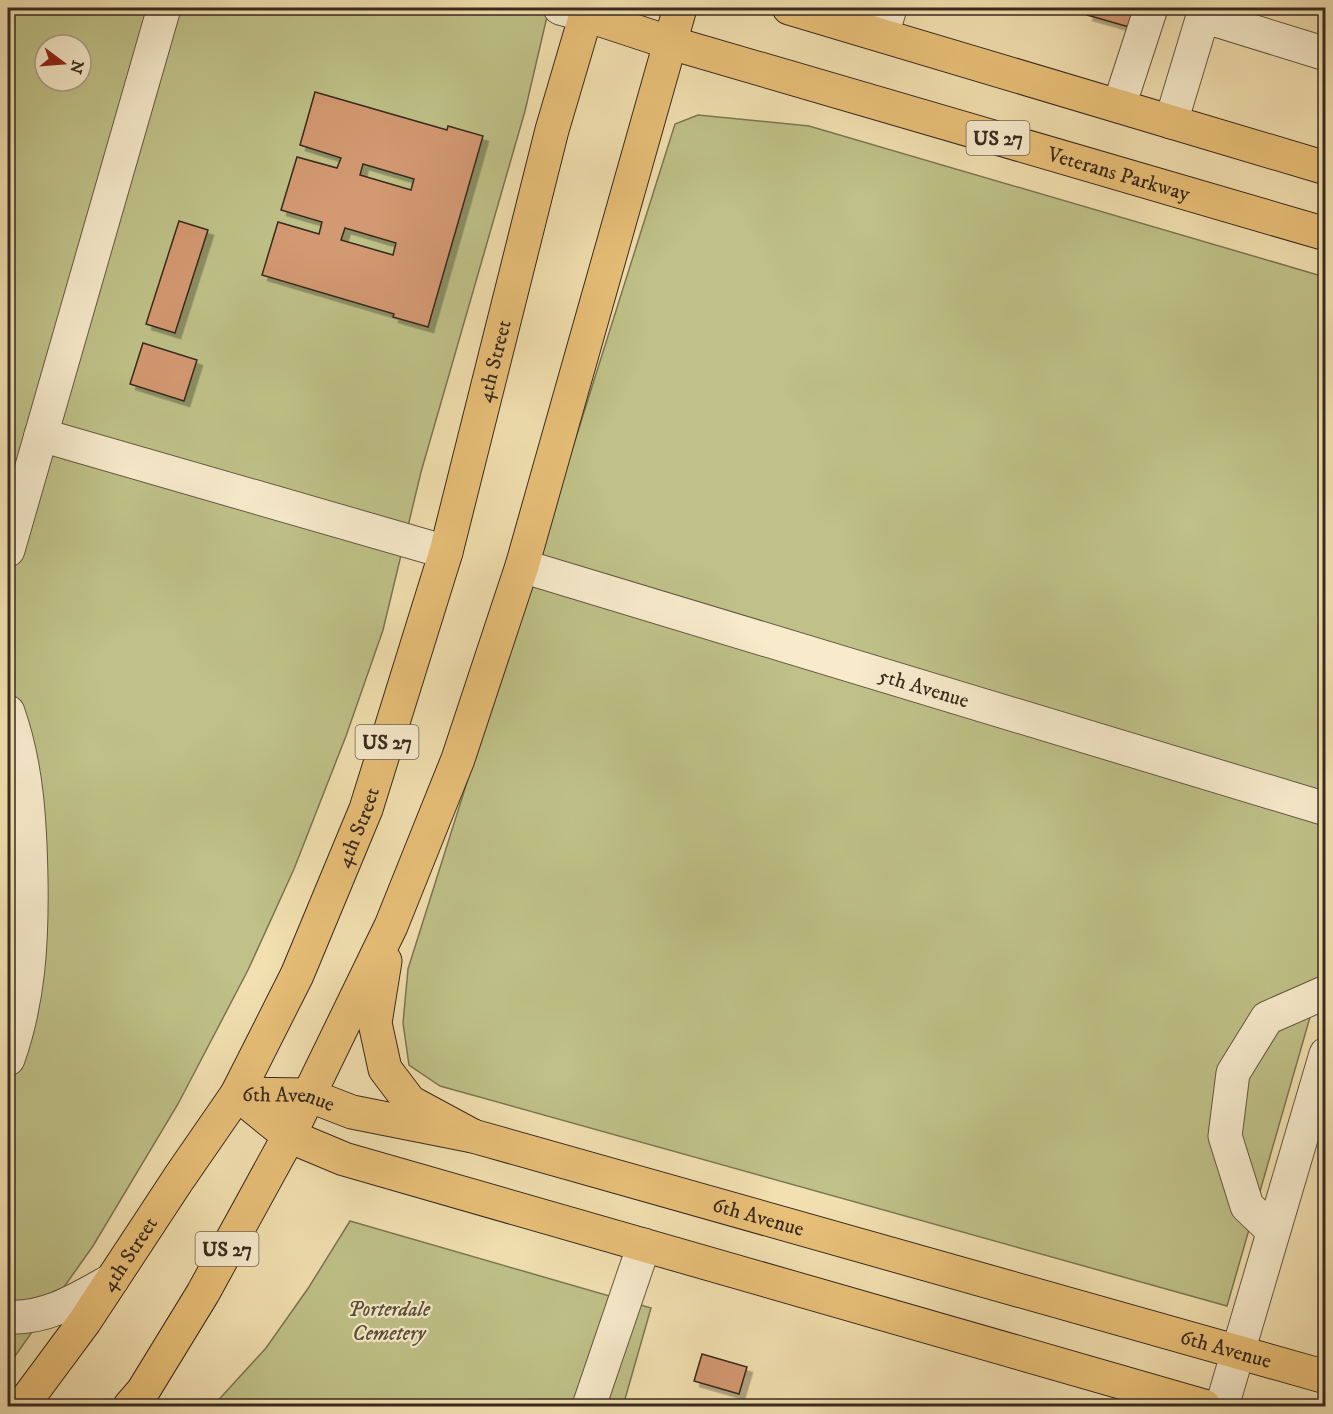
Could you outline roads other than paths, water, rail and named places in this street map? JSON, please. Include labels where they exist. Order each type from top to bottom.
[{"type":"main road","points":[[671,43],[680,8]]},
{"type":"main road","points":[[789,8],[886,21],[1119,106],[1326,168]]},
{"type":"main road","name":"Veterans Parkway","points":[[578,10],[671,43],[1326,234]]},
{"type":"main road","name":"4th Street","points":[[22,1407],[85,1321],[237,1094],[297,975],[366,809],[446,552],[552,130],[578,10]]},
{"type":"main road","name":"US 27","points":[[129,1407],[143,1390],[203,1293],[289,1136],[391,926],[458,759],[522,566],[671,43]]},
{"type":"main road","points":[[391,926],[375,1023],[385,1069],[410,1102],[473,1136]]},
{"type":"main road","name":"6th Avenue","points":[[237,1094],[308,1095],[352,1112],[473,1136],[1326,1377]]},
{"type":"main road","name":"6th Avenue","points":[[237,1094],[289,1136],[344,1158],[1204,1407]]},
{"type":"street","points":[[8,550],[164,8]]},
{"type":"street","points":[[1119,106],[1151,8]]},
{"type":"street","points":[[1171,122],[1203,16],[1326,54]]},
{"type":"street","points":[[41,435],[446,552]]},
{"type":"street","name":"5th Avenue","points":[[522,566],[1326,809]]},
{"type":"street","points":[[8,712],[17,742],[28,806],[31,915],[29,966],[23,1005],[8,1059]]},
{"type":"street","points":[[1273,1231],[1247,1206],[1225,1136],[1233,1073],[1267,1018],[1326,992]]},
{"type":"street","points":[[1222,1407],[1326,1054]]},
{"type":"street","points":[[589,1407],[644,1245]]},
{"type":"street","points":[[8,1317],[37,1316],[56,1310],[112,1280]]},
{"type":"park label","name":"Porterdale Cemetery","points":[[389,1321]]}]
